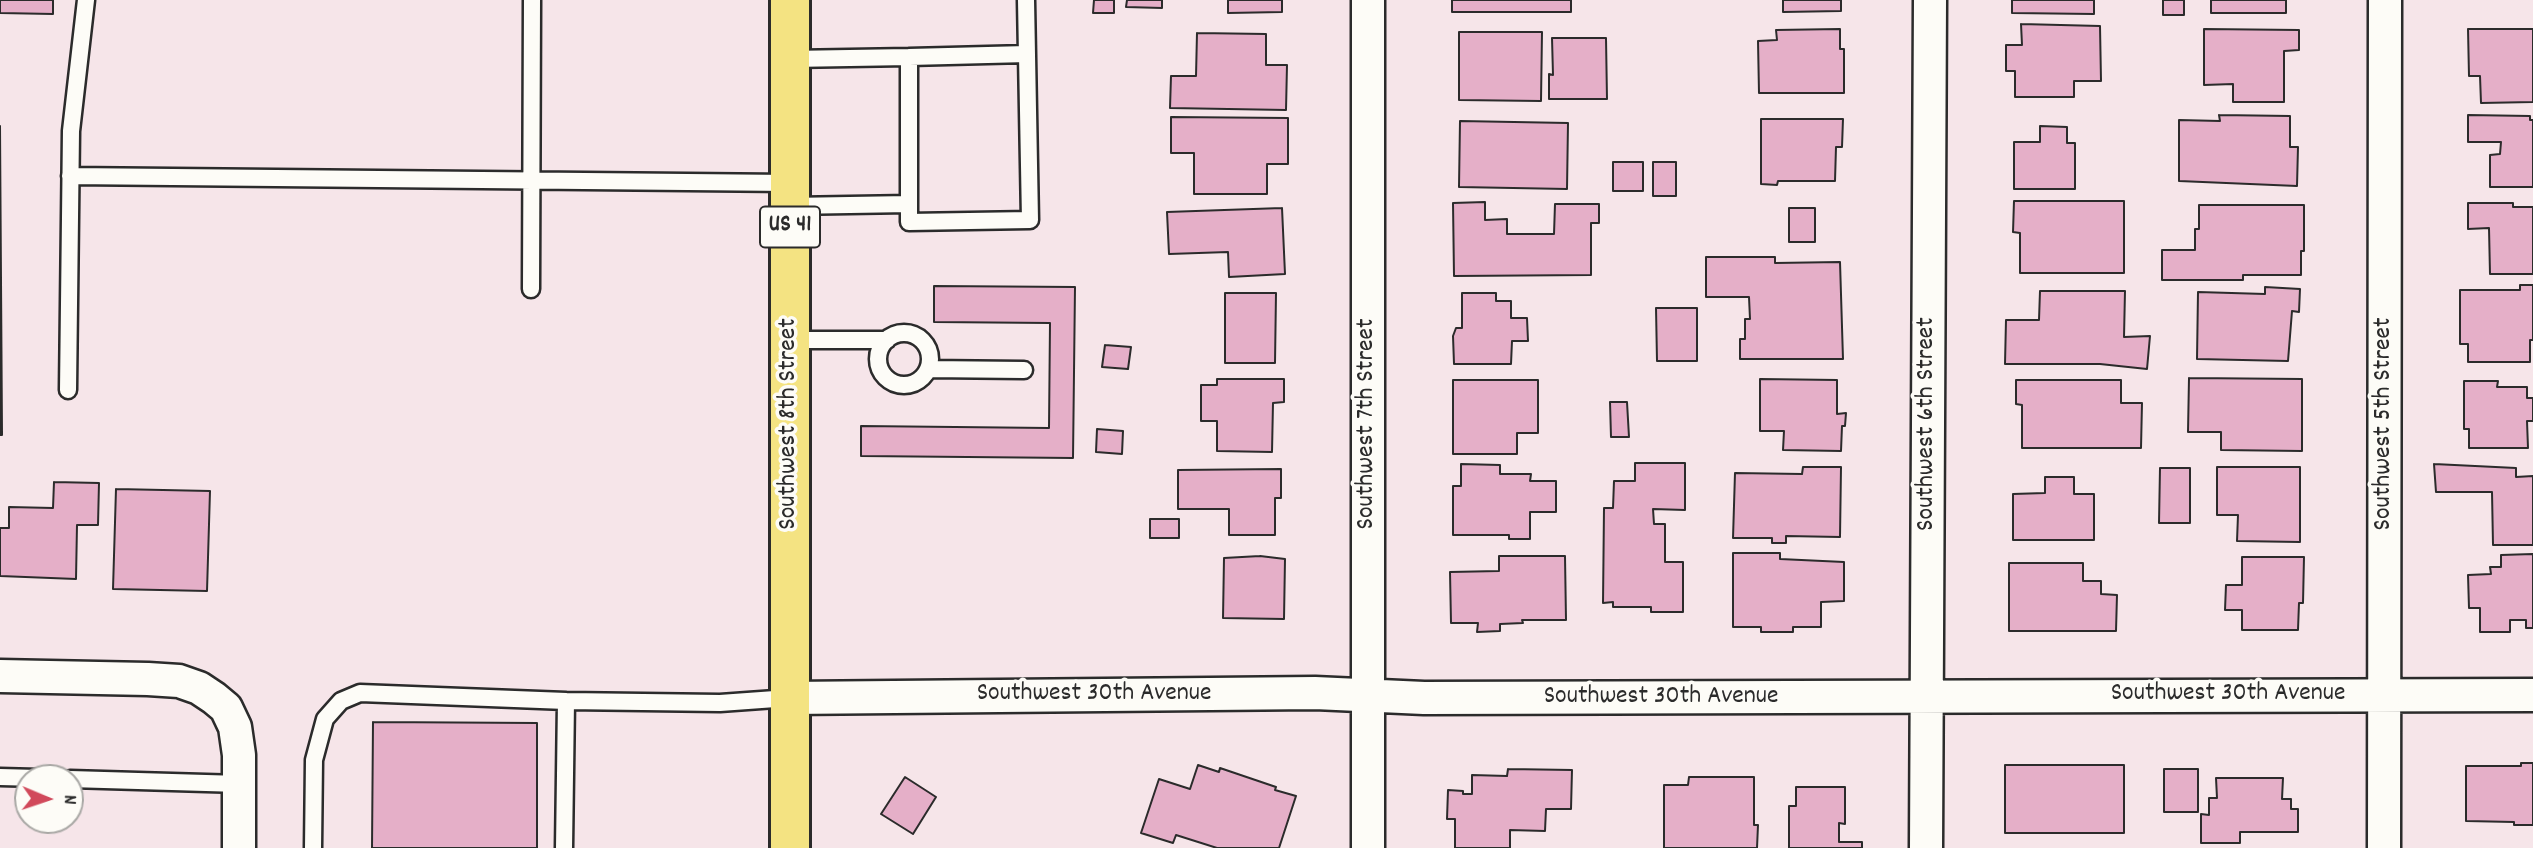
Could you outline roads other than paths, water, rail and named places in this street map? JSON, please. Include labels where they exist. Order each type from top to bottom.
[{"type":"main road","name":"Southwest 8th Street","points":[[790,0],[790,848]]},
{"type":"street","name":"Southwest 7th Street","points":[[1368,0],[1368,848]]},
{"type":"street","name":"Southwest 6th Street","points":[[1926,848],[1930,0]]},
{"type":"street","name":"Southwest 5th Street","points":[[2384,848],[2385,0]]},
{"type":"street","points":[[0,676],[148,679],[179,681],[199,688],[226,708],[235,727],[240,784],[239,848]]},
{"type":"street","name":"Southwest 30th Avenue","points":[[789,698],[1315,693],[1424,698],[2533,695]]},
{"type":"lane","points":[[68,390],[70,176],[75,90],[86,0]]},
{"type":"lane","points":[[531,289],[532,0]]},
{"type":"lane","points":[[909,57],[909,222],[1030,220],[1026,0]]},
{"type":"lane","points":[[789,60],[1027,54]]},
{"type":"lane","points":[[70,176],[533,182],[908,204]]},
{"type":"lane","points":[[790,340],[887,340],[902,333],[918,338],[929,351],[928,369],[918,382],[901,385],[881,371],[878,355],[887,340]]},
{"type":"lane","points":[[928,369],[1024,370]]},
{"type":"lane","points":[[313,848],[314,760],[325,719],[341,701],[360,693],[566,701],[720,703],[789,698]]},
{"type":"lane","points":[[564,848],[566,701]]},
{"type":"lane","points":[[84,779],[240,784]]}]
